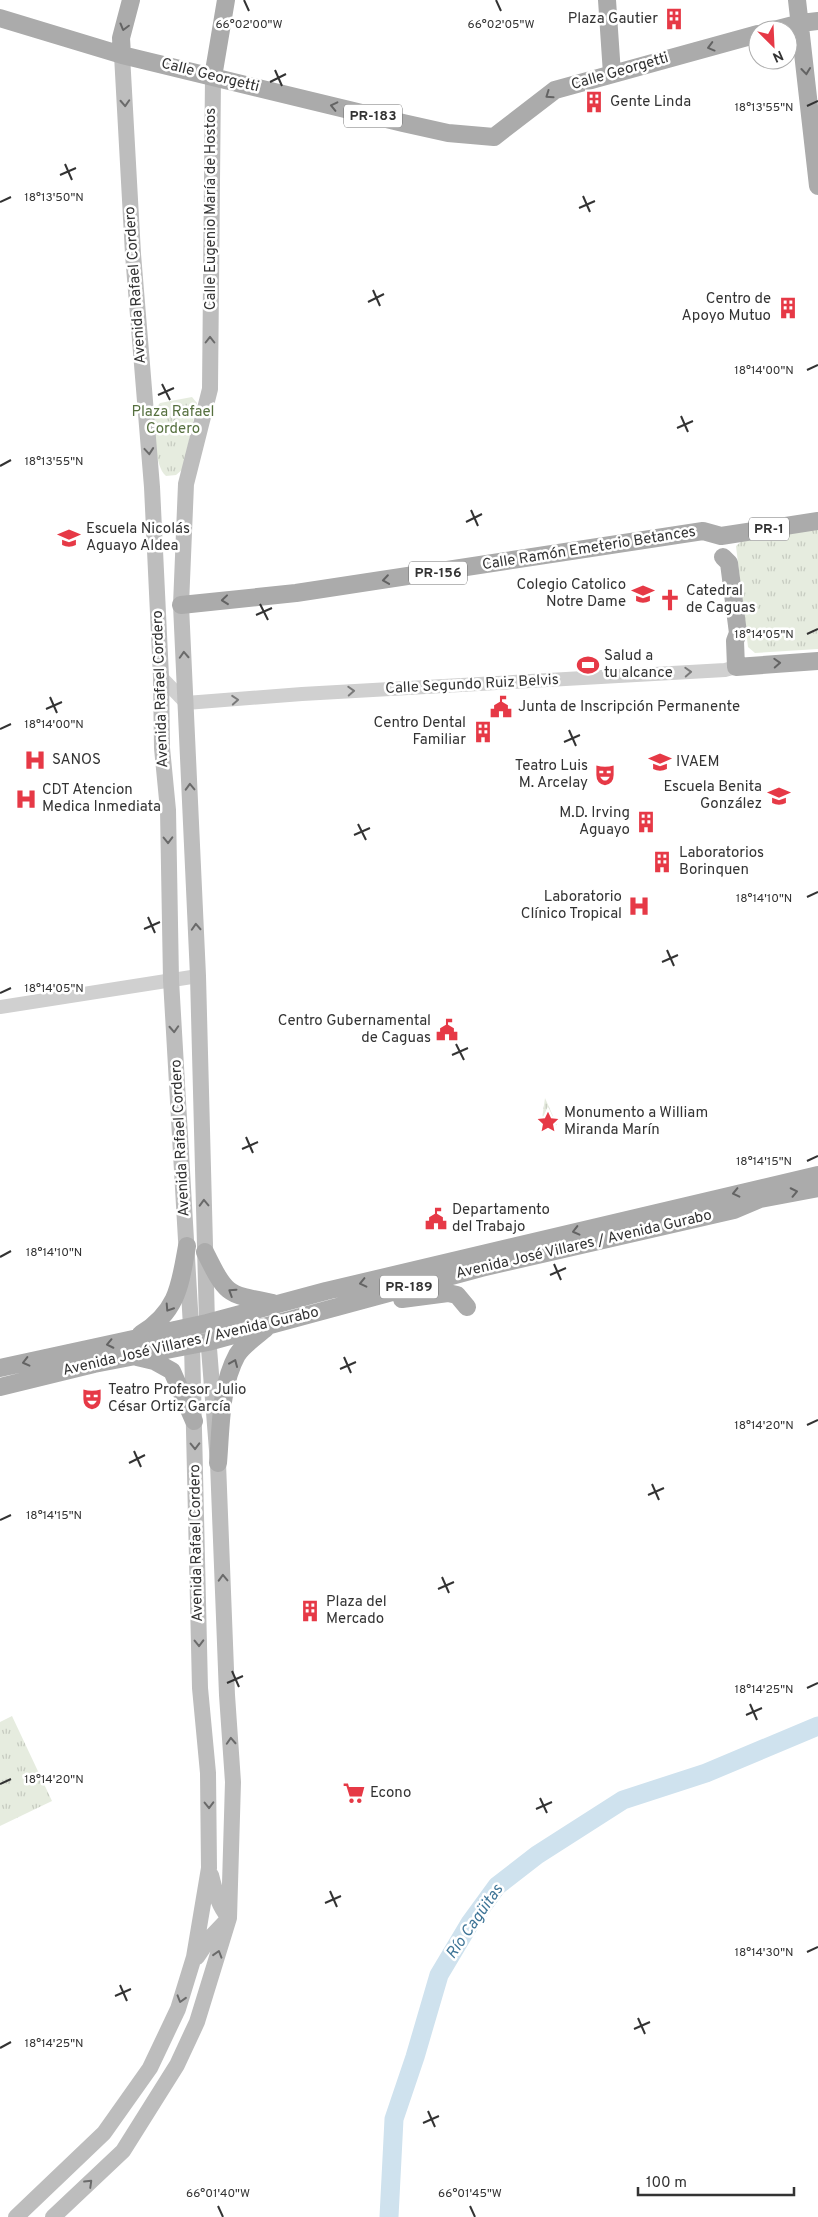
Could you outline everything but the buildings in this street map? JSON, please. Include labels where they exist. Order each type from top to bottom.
[{"type":"main road","name":"Avenida Rafael Cordero","points":[[53,2217],[123,2151],[177,2066],[197,2022],[229,1918],[233,1782],[227,1695],[218,1463],[187,1246],[171,980],[168,810],[162,748],[161,677],[152,487],[133,254],[121,38],[131,0]]},
{"type":"main road","name":"Calle Eugenio María de Hostos","points":[[210,389],[212,77],[226,0]]},
{"type":"main road","points":[[607,0],[612,74]]},
{"type":"main road","points":[[797,0],[809,22],[818,186]]},
{"type":"main road","name":"Calle Georgetti","points":[[0,18],[122,55],[212,77],[448,133],[494,137],[555,90],[748,37]]},
{"type":"main road","name":"Avenida Rafael Cordero","points":[[199,1324],[206,1252],[198,976],[181,605],[186,484],[210,389]]},
{"type":"main road","name":"Calle Ramón Emeterio Betances","points":[[181,605],[305,592],[703,532],[721,536],[818,522]]},
{"type":"main road","points":[[721,536],[723,556],[720,564],[729,599],[728,633],[735,641],[736,666]]},
{"type":"main road","name":"Calle Segundo Ruiz Belvis","points":[[736,666],[818,661]]},
{"type":"main road","name":"Avenida José Villares / Avenida Gurabo","points":[[0,1368],[199,1324],[818,1175]]},
{"type":"main road","name":"Avenida José Villares / Avenida Gurabo","points":[[0,1388],[132,1356],[200,1343],[267,1327],[481,1268],[734,1210],[760,1199],[818,1188]]},
{"type":"main road","points":[[481,1268],[509,1252],[546,1239]]},
{"type":"main road","points":[[134,1339],[154,1326],[169,1311],[180,1288],[187,1246]]},
{"type":"main road","points":[[206,1252],[221,1284],[236,1296],[279,1304]]},
{"type":"main road","points":[[326,1292],[334,1309],[448,1292],[457,1295],[467,1308]]},
{"type":"main road","points":[[218,1463],[222,1413],[229,1375],[238,1354],[267,1327]]},
{"type":"main road","name":"Avenida Rafael Cordero","points":[[16,2217],[58,2178],[110,2124],[150,2068],[178,2009],[194,1957],[209,1868],[208,1773],[200,1688],[194,1421],[200,1343]]},
{"type":"main road","points":[[51,1356],[56,1374]]},
{"type":"main road","points":[[132,1356],[154,1361],[172,1371],[194,1421]]},
{"type":"main road","points":[[189,1971],[209,1939],[229,1918],[216,1895],[209,1868]]},
{"type":"street","name":"Calle Segundo Ruiz Belvis","points":[[186,703],[302,694],[725,670],[736,666]]},
{"type":"street","points":[[161,677],[186,703]]},
{"type":"street","points":[[0,1008],[198,976]]},
{"type":"green space","name":"Plaza Rafael Cordero","points":[[192,397],[197,403],[183,469],[176,475],[166,476],[159,464],[157,455],[154,410],[160,403]]},
{"type":"green space","points":[[818,529],[818,649],[755,653],[748,647],[736,546],[742,541]]},
{"type":"green space","points":[[545,1098],[557,1125],[541,1126]]},
{"type":"green space","points":[[12,1716],[52,1801],[0,1826],[0,1722]]},
{"type":"waterway","name":"Río Cagüitas","points":[[389,2217],[394,2119],[415,2057],[439,1975],[470,1923],[497,1886],[537,1855],[623,1800],[706,1773],[818,1726]]},
{"type":"place","name":"Plaza Gautier","points":[[674,19]]},
{"type":"place","name":"Gente Linda","points":[[594,102]]},
{"type":"place","name":"Centro de Apoyo Mutuo","points":[[788,308]]},
{"type":"place","name":"Escuela Nicolás Aguayo Aldea","points":[[69,538]]},
{"type":"place","name":"Colegio Catolico Notre Dame","points":[[643,594]]},
{"type":"place","name":"Catedral de Caguas","points":[[670,600]]},
{"type":"place","name":"Salud a tu alcance","points":[[588,665]]},
{"type":"place","name":"Junta de Inscripción Permanente","points":[[501,707]]},
{"type":"place","name":"Centro Dental Familiar","points":[[483,732]]},
{"type":"place","name":"SANOS","points":[[35,760]]},
{"type":"place","name":"IVAEM","points":[[660,762]]},
{"type":"place","name":"Teatro Luis M. Arcelay","points":[[605,775]]},
{"type":"place","name":"Escuela Benita González","points":[[779,796]]},
{"type":"place","name":"CDT Atencion Medica Inmediata","points":[[26,799]]},
{"type":"place","name":"M.D. Irving Aguayo","points":[[646,822]]},
{"type":"place","name":"Laboratorios Borinquen","points":[[662,862]]},
{"type":"place","name":"Laboratorio Clínico Tropical","points":[[639,906]]},
{"type":"place","name":"Centro Gubernamental de Caguas","points":[[447,1030]]},
{"type":"place","name":"Monumento a William Miranda Marín","points":[[548,1122]]},
{"type":"place","name":"Departamento del Trabajo","points":[[436,1219]]},
{"type":"place","name":"Teatro Profesor Julio César Ortiz García","points":[[92,1399]]},
{"type":"place","name":"Plaza del Mercado","points":[[310,1611]]},
{"type":"place","name":"Econo","points":[[354,1793]]}]
